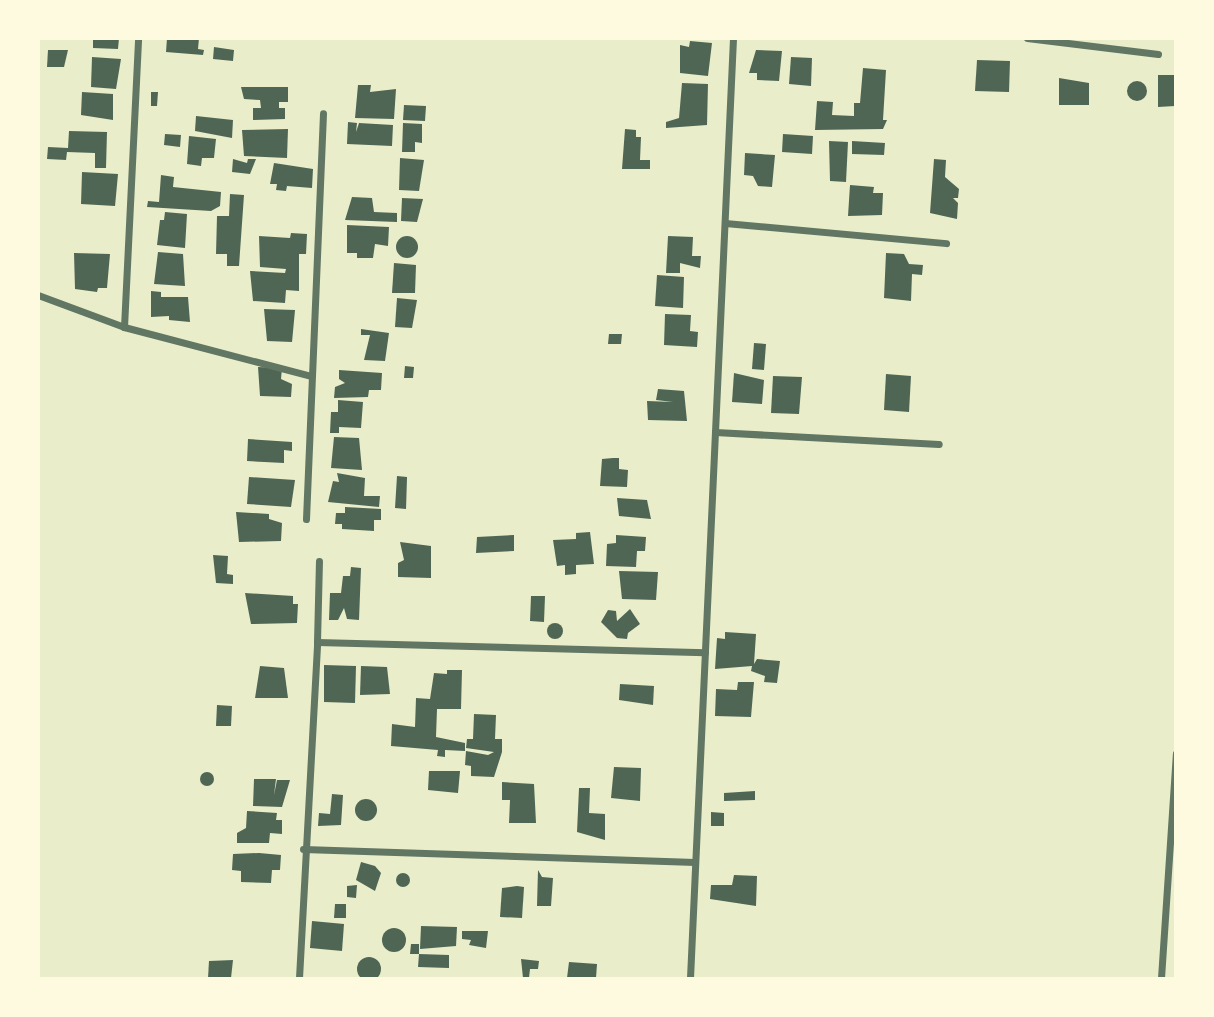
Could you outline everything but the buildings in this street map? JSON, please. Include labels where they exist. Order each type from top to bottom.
[{"type":"street","points":[[124,327],[138,38]]},
{"type":"street","points":[[690,978],[733,38]]},
{"type":"street","points":[[1027,38],[1158,54]]},
{"type":"street","points":[[306,519],[323,113]]},
{"type":"street","points":[[725,223],[946,243]]},
{"type":"street","points":[[38,295],[124,327],[311,376]]},
{"type":"street","points":[[715,432],[939,444]]},
{"type":"street","points":[[299,978],[303,849],[317,642],[319,561]]},
{"type":"street","points":[[317,642],[705,652]]},
{"type":"street","points":[[1161,978],[1175,753]]},
{"type":"street","points":[[303,849],[695,862]]}]
